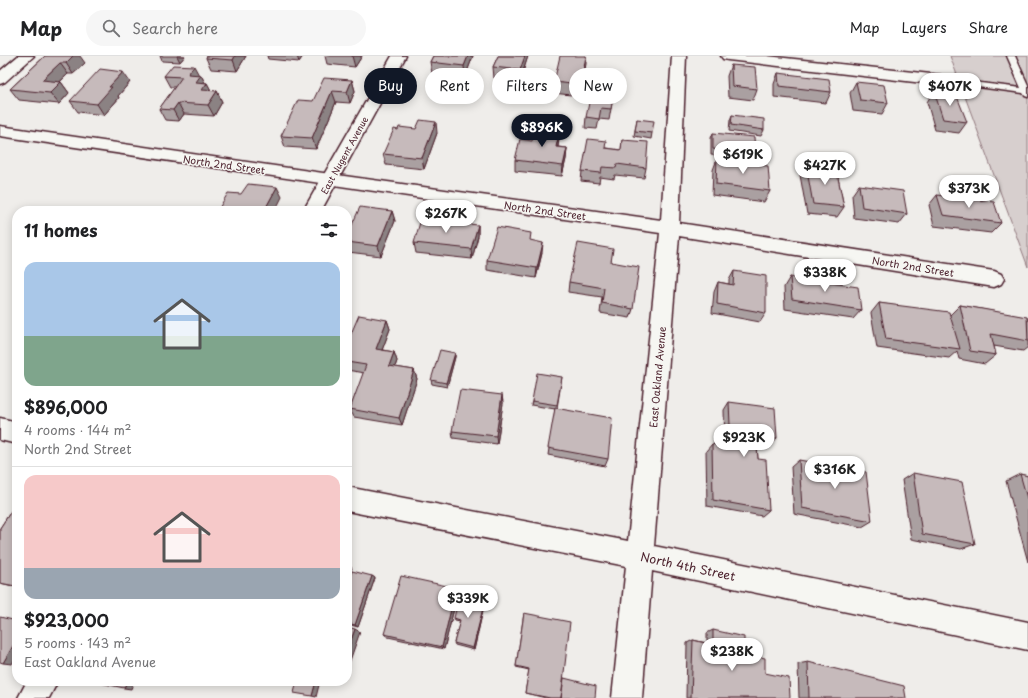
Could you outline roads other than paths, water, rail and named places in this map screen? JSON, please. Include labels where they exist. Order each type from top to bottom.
[{"type":"street","points":[[0,79],[27,56]]},
{"type":"street","name":"East Nugent Avenue","points":[[315,206],[399,56]]},
{"type":"street","name":"East Oakland Avenue","points":[[627,698],[670,228],[679,56]]},
{"type":"street","points":[[728,56],[940,80]]},
{"type":"street","name":"North 2nd Street","points":[[0,131],[330,180],[670,228],[994,279]]},
{"type":"street","points":[[0,429],[12,432]]},
{"type":"street","name":"North 4th Street","points":[[352,500],[641,556],[1028,636]]},
{"type":"street","points":[[33,698],[40,686]]},
{"type":"lane","points":[[1011,56],[1028,92]]},
{"type":"lane","points":[[940,80],[1028,92]]}]
